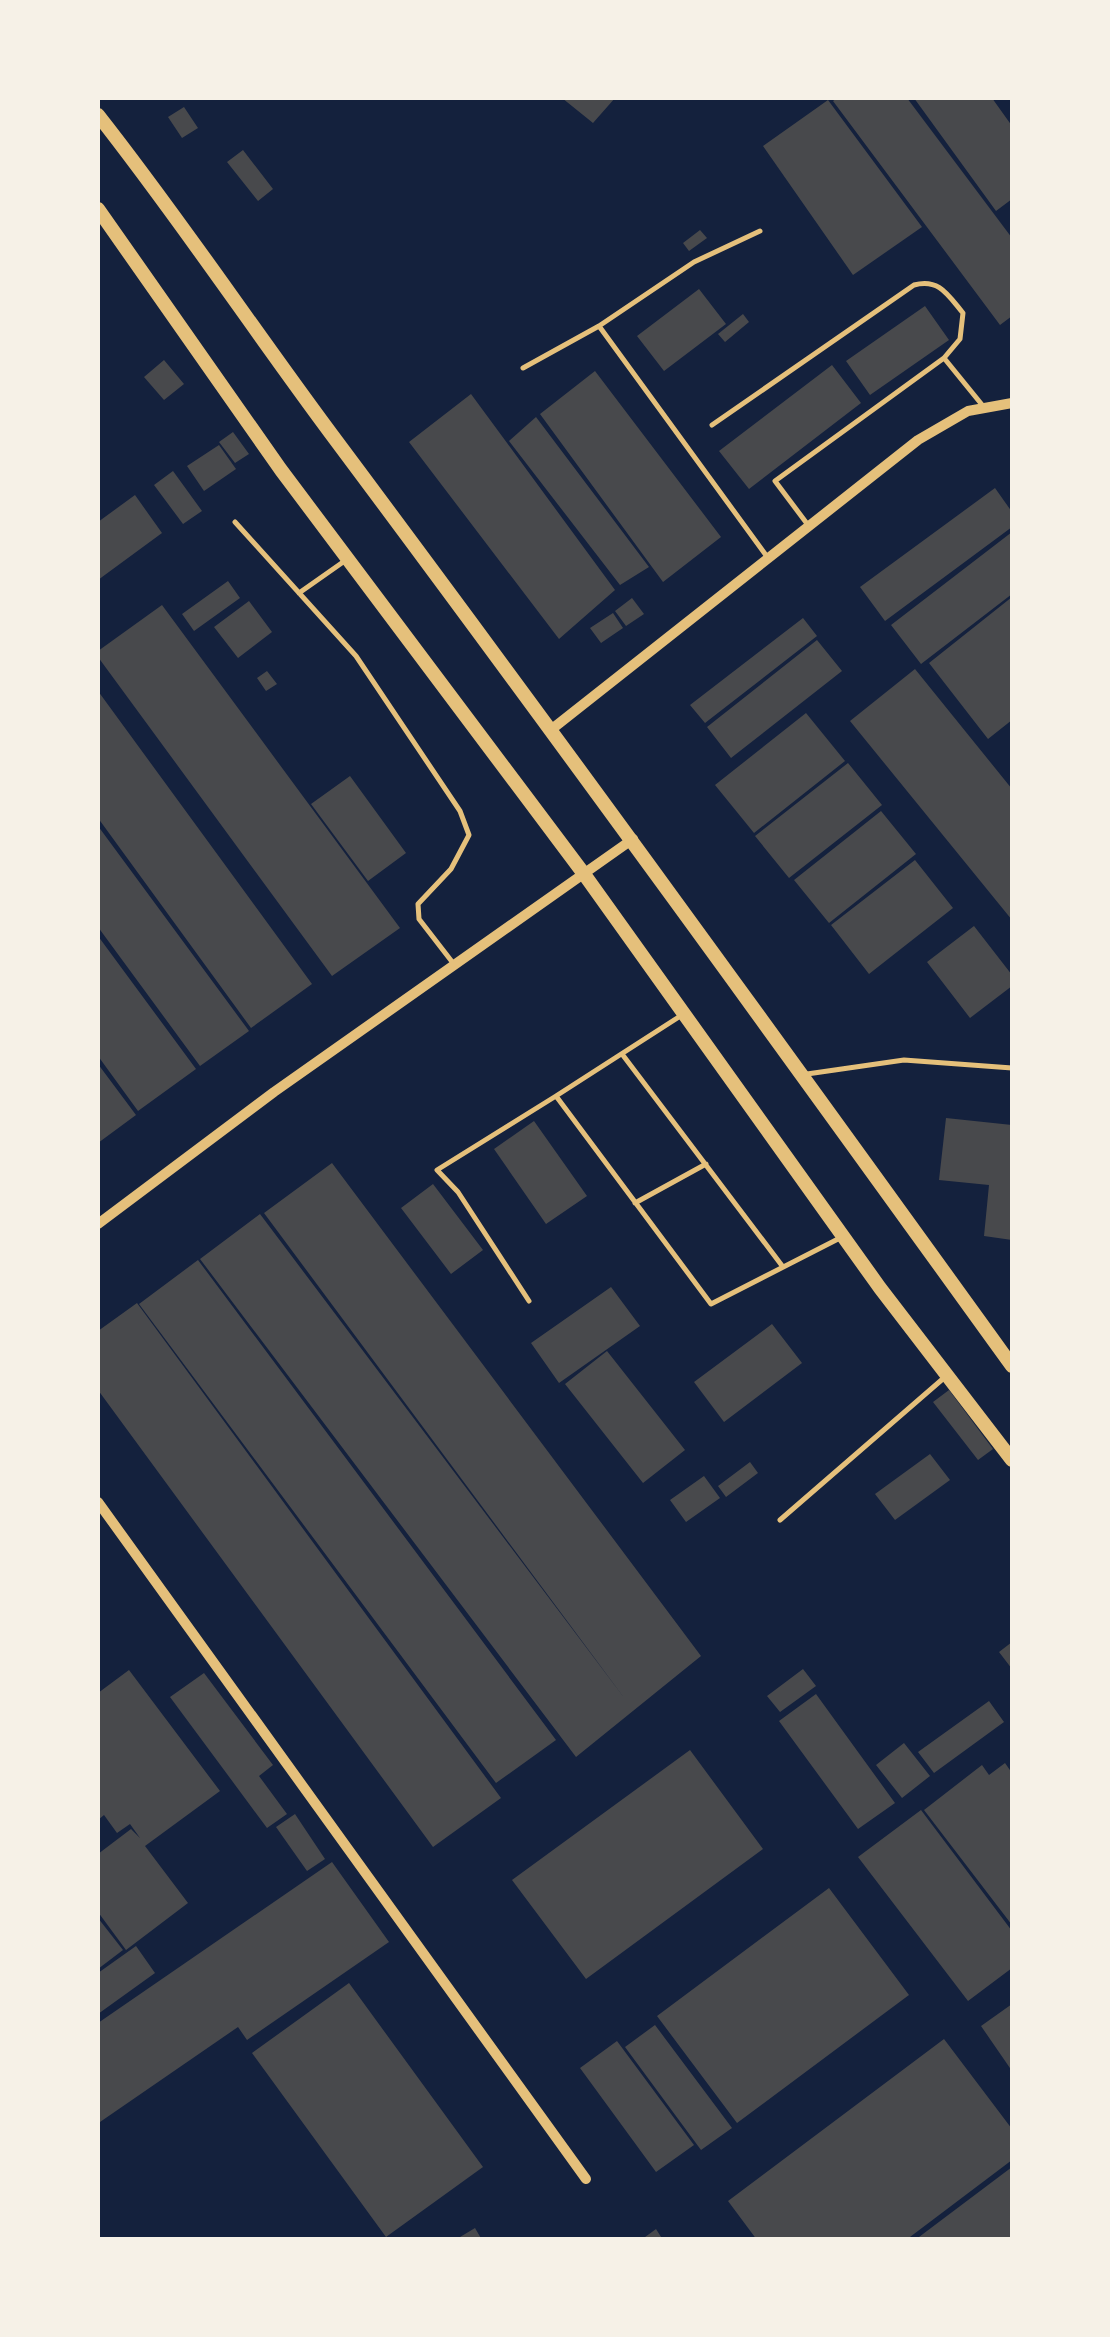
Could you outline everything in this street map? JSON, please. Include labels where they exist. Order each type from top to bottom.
[{"type":"street","points":[[98,115],[633,838],[800,1076],[1012,1366]]},
{"type":"street","points":[[98,209],[103,227],[584,874],[844,1236],[1012,1460]]},
{"type":"street","points":[[552,729],[918,440],[983,406],[1012,403]]},
{"type":"street","points":[[98,1224],[453,963],[633,838]]},
{"type":"street","points":[[98,1502],[586,2179]]},
{"type":"lane","points":[[523,368],[599,326],[694,262],[760,231]]},
{"type":"lane","points":[[712,425],[914,284],[927,281],[940,286],[962,313],[960,339],[944,358],[775,482],[810,528]]},
{"type":"lane","points":[[599,326],[768,558]]},
{"type":"lane","points":[[944,358],[983,406]]},
{"type":"lane","points":[[235,522],[356,656],[460,811],[470,835],[450,869],[418,904],[418,918],[453,963]]},
{"type":"lane","points":[[299,593],[348,558]]},
{"type":"lane","points":[[529,1301],[458,1192],[437,1170],[685,1014]]},
{"type":"lane","points":[[622,1054],[783,1267]]},
{"type":"lane","points":[[800,1076],[904,1060],[1012,1068]]},
{"type":"lane","points":[[556,1096],[710,1304],[844,1236]]},
{"type":"lane","points":[[635,1203],[706,1164]]},
{"type":"lane","points":[[780,1520],[947,1375]]},
{"type":"building","points":[[562,98],[615,98],[593,123]]},
{"type":"building","points":[[907,98],[1012,238],[1012,316],[1000,325],[833,101]]},
{"type":"building","points":[[914,98],[992,98],[1012,126],[1012,199],[996,211]]},
{"type":"building","points":[[828,100],[922,227],[853,275],[763,146]]},
{"type":"building","points":[[184,107],[198,128],[182,138],[168,117]]},
{"type":"building","points":[[243,150],[273,189],[258,201],[227,162]]},
{"type":"building","points":[[700,230],[707,238],[689,251],[683,243]]},
{"type":"building","points":[[699,289],[726,324],[664,371],[637,336]]},
{"type":"building","points":[[925,306],[949,340],[870,395],[846,361]]},
{"type":"building","points":[[743,314],[749,322],[725,342],[718,334]]},
{"type":"building","points":[[164,360],[184,384],[164,400],[144,377]]},
{"type":"building","points":[[832,365],[861,403],[749,489],[719,451]]},
{"type":"building","points":[[595,371],[721,537],[663,582],[540,414]]},
{"type":"building","points":[[471,394],[615,590],[559,639],[409,442]]},
{"type":"building","points":[[536,417],[649,567],[620,585],[509,441]]},
{"type":"building","points":[[233,432],[249,454],[235,463],[219,442]]},
{"type":"building","points":[[219,445],[236,469],[204,491],[187,466]]},
{"type":"building","points":[[173,471],[202,511],[183,524],[154,485]]},
{"type":"building","points":[[995,488],[1012,512],[1012,527],[885,621],[860,587]]},
{"type":"building","points":[[135,495],[162,533],[98,580],[98,522]]},
{"type":"building","points":[[1012,532],[1012,594],[921,664],[891,625]]},
{"type":"building","points":[[228,581],[240,598],[194,631],[182,614]]},
{"type":"building","points":[[1012,597],[1012,720],[988,739],[929,663]]},
{"type":"building","points":[[632,598],[644,614],[626,626],[615,611]]},
{"type":"building","points":[[249,601],[272,632],[238,658],[214,627]]},
{"type":"building","points":[[162,605],[400,928],[332,976],[98,657],[98,651]]},
{"type":"building","points":[[613,613],[623,628],[601,643],[590,628]]},
{"type":"building","points":[[803,618],[817,636],[705,723],[690,705]]},
{"type":"building","points":[[817,640],[842,671],[731,758],[707,727]]},
{"type":"building","points":[[915,669],[1012,789],[1012,920],[850,721]]},
{"type":"building","points":[[267,671],[277,684],[266,691],[257,678]]},
{"type":"building","points":[[98,691],[312,984],[251,1028],[98,818]]},
{"type":"building","points":[[806,713],[845,761],[754,833],[715,785]]},
{"type":"building","points":[[848,763],[882,805],[789,878],[755,836]]},
{"type":"building","points":[[350,776],[406,853],[368,881],[311,804]]},
{"type":"building","points":[[881,811],[916,854],[829,923],[794,880]]},
{"type":"building","points":[[98,826],[249,1031],[200,1066],[98,927]]},
{"type":"building","points":[[915,860],[953,908],[869,974],[831,925]]},
{"type":"building","points":[[974,926],[1012,975],[1012,986],[970,1018],[927,962]]},
{"type":"building","points":[[98,936],[196,1069],[138,1111],[98,1056]]},
{"type":"building","points":[[98,1064],[136,1115],[98,1143]]},
{"type":"building","points":[[946,1118],[1012,1125],[1012,1240],[984,1236],[989,1185],[939,1180]]},
{"type":"building","points":[[534,1121],[587,1196],[546,1224],[494,1149]]},
{"type":"building","points":[[332,1163],[701,1656],[576,1757],[200,1259],[260,1214],[625,1699],[264,1213]]},
{"type":"building","points":[[433,1184],[483,1250],[451,1274],[401,1208]]},
{"type":"building","points":[[198,1260],[556,1740],[496,1783],[139,1304]]},
{"type":"building","points":[[611,1287],[640,1326],[559,1383],[531,1343]]},
{"type":"building","points":[[137,1303],[501,1798],[433,1847],[98,1390],[98,1331]]},
{"type":"building","points":[[772,1324],[802,1363],[724,1422],[694,1382]]},
{"type":"building","points":[[607,1351],[685,1450],[643,1483],[565,1384]]},
{"type":"building","points":[[949,1390],[993,1449],[978,1460],[933,1402]]},
{"type":"building","points":[[930,1454],[950,1480],[895,1520],[875,1494]]},
{"type":"building","points":[[750,1462],[758,1473],[726,1497],[718,1486]]},
{"type":"building","points":[[704,1476],[720,1498],[686,1522],[670,1500]]},
{"type":"building","points":[[1012,1642],[1012,1669],[999,1652]]},
{"type":"building","points":[[803,1669],[816,1686],[780,1712],[767,1696]]},
{"type":"building","points":[[129,1670],[220,1791],[145,1846],[188,1903],[126,1950],[98,1912],[98,1854],[131,1829],[140,1838],[130,1824],[117,1833],[104,1815],[98,1820],[98,1693]]},
{"type":"building","points":[[204,1673],[273,1765],[259,1776],[287,1814],[267,1828],[170,1697]]},
{"type":"building","points":[[816,1694],[895,1803],[858,1829],[779,1721]]},
{"type":"building","points":[[989,1701],[1004,1722],[934,1773],[918,1752]]},
{"type":"building","points":[[904,1743],[930,1776],[902,1798],[876,1765]]},
{"type":"building","points":[[690,1750],[763,1849],[586,1979],[512,1880]]},
{"type":"building","points":[[1005,1763],[1012,1773],[1012,1925],[924,1810],[982,1765],[989,1775]]},
{"type":"building","points":[[921,1810],[1012,1931],[1012,1968],[968,2001],[858,1857]]},
{"type":"building","points":[[295,1814],[325,1859],[307,1871],[276,1827]]},
{"type":"building","points":[[332,1862],[389,1942],[247,2040],[238,2027],[100,2122],[98,2023]]},
{"type":"building","points":[[829,1888],[909,1995],[737,2123],[657,2016]]},
{"type":"building","points":[[98,1918],[123,1950],[98,1969]]},
{"type":"building","points":[[136,1946],[155,1973],[98,2014],[98,1973]]},
{"type":"building","points":[[349,1983],[483,2167],[386,2237],[252,2053]]},
{"type":"building","points":[[1012,2004],[1012,2071],[981,2026]]},
{"type":"building","points":[[655,2025],[732,2128],[701,2150],[625,2047]]},
{"type":"building","points":[[944,2039],[1012,2129],[1012,2160],[906,2240],[757,2240],[728,2201]]},
{"type":"building","points":[[617,2041],[694,2145],[656,2172],[580,2068]]},
{"type":"building","points":[[1012,2167],[1012,2240],[915,2240]]},
{"type":"building","points":[[475,2228],[482,2240],[455,2240]]},
{"type":"building","points":[[656,2229],[663,2240],[641,2240]]}]
